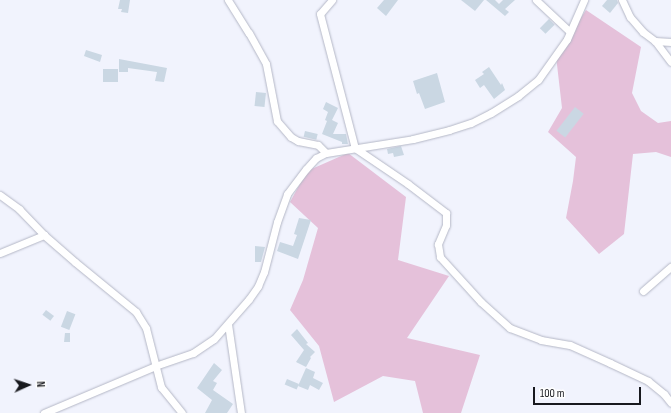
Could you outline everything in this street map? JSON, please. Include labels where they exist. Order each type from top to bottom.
[{"type":"street","points":[[228,0],[249,33],[266,64],[277,121],[291,137],[298,141],[318,145],[326,153]]},
{"type":"street","points":[[332,0],[320,14],[355,148],[408,184],[446,213],[446,225],[438,244],[440,257],[481,302],[510,328],[540,340],[570,346],[610,363],[648,381],[664,394],[671,403]]},
{"type":"street","points":[[536,0],[569,31]]},
{"type":"street","points":[[44,413],[155,366],[193,353],[214,339],[249,299],[264,272],[276,222],[287,194],[316,158],[326,153],[413,139],[449,130],[471,123],[491,113],[518,96],[538,80],[553,61],[567,39],[569,31],[584,0]]},
{"type":"street","points":[[622,0],[630,17],[643,32],[655,41],[671,62]]},
{"type":"street","points":[[655,41],[671,42]]},
{"type":"street","points":[[0,195],[19,209],[44,235],[136,312],[146,328],[161,387],[182,413]]},
{"type":"street","points":[[0,253],[44,235]]},
{"type":"street","points":[[643,291],[671,267]]},
{"type":"street","points":[[228,324],[241,413]]},
{"type":"shaded area","points":[[586,10],[641,47],[632,93],[641,111],[658,123],[671,121],[671,157],[656,152],[633,154],[624,234],[599,254],[566,218],[576,157],[548,132],[562,108],[556,56]]},
{"type":"shaded area","points":[[348,153],[406,197],[398,260],[449,276],[407,338],[480,355],[461,413],[423,413],[415,381],[383,376],[334,402],[319,346],[290,310],[303,280],[318,228],[290,202],[307,171]]},
{"type":"building","points":[[120,0],[130,0],[128,13],[121,12],[122,9],[118,9]]},
{"type":"building","points":[[384,0],[398,0],[386,16],[377,8]]},
{"type":"building","points":[[461,0],[484,0],[475,11]]},
{"type":"building","points":[[486,0],[495,0],[499,4],[503,0],[515,0],[505,9],[509,12],[505,16]]},
{"type":"building","points":[[607,0],[617,0],[618,3],[610,13],[602,6]]},
{"type":"building","points":[[549,19],[555,25],[545,34],[540,28]]},
{"type":"building","points":[[86,50],[102,55],[100,62],[84,56]]},
{"type":"building","points":[[119,59],[167,68],[164,82],[155,81],[157,72],[128,68],[128,72],[119,72]]},
{"type":"building","points":[[489,67],[501,85],[502,83],[505,90],[494,99],[484,85],[480,88],[475,80],[484,74],[482,72]]},
{"type":"building","points":[[103,69],[118,69],[118,82],[103,82]]},
{"type":"building","points":[[437,73],[445,102],[425,109],[419,93],[417,94],[413,81]]},
{"type":"building","points":[[256,92],[266,93],[264,107],[255,106]]},
{"type":"building","points":[[326,102],[338,108],[332,120],[338,123],[333,134],[346,134],[348,144],[342,144],[342,142],[322,134],[327,121],[325,120],[328,112],[323,109]]},
{"type":"building","points":[[575,107],[584,114],[565,137],[557,131]]},
{"type":"building","points":[[305,131],[318,134],[316,140],[304,137]]},
{"type":"building","points":[[401,146],[404,155],[394,157],[393,153],[388,154],[387,149]]},
{"type":"building","points":[[299,218],[311,220],[298,259],[277,251],[280,242],[293,246],[297,235],[294,234]]},
{"type":"building","points":[[255,246],[265,247],[261,262],[255,262]]},
{"type":"building","points":[[46,310],[54,316],[50,321],[42,315]]},
{"type":"building","points":[[67,311],[75,314],[69,330],[61,327]]},
{"type":"building","points":[[297,329],[308,343],[306,344],[315,352],[310,357],[311,358],[306,367],[296,362],[304,350],[291,335]]},
{"type":"building","points":[[65,333],[70,333],[70,342],[64,342]]},
{"type":"building","points":[[214,363],[222,370],[213,381],[217,383],[213,390],[233,404],[227,413],[205,413],[212,400],[197,388]]},
{"type":"building","points":[[306,368],[315,372],[313,378],[323,383],[319,390],[310,385],[308,390],[298,386]]},
{"type":"building","points":[[287,379],[299,384],[297,390],[285,385]]}]
